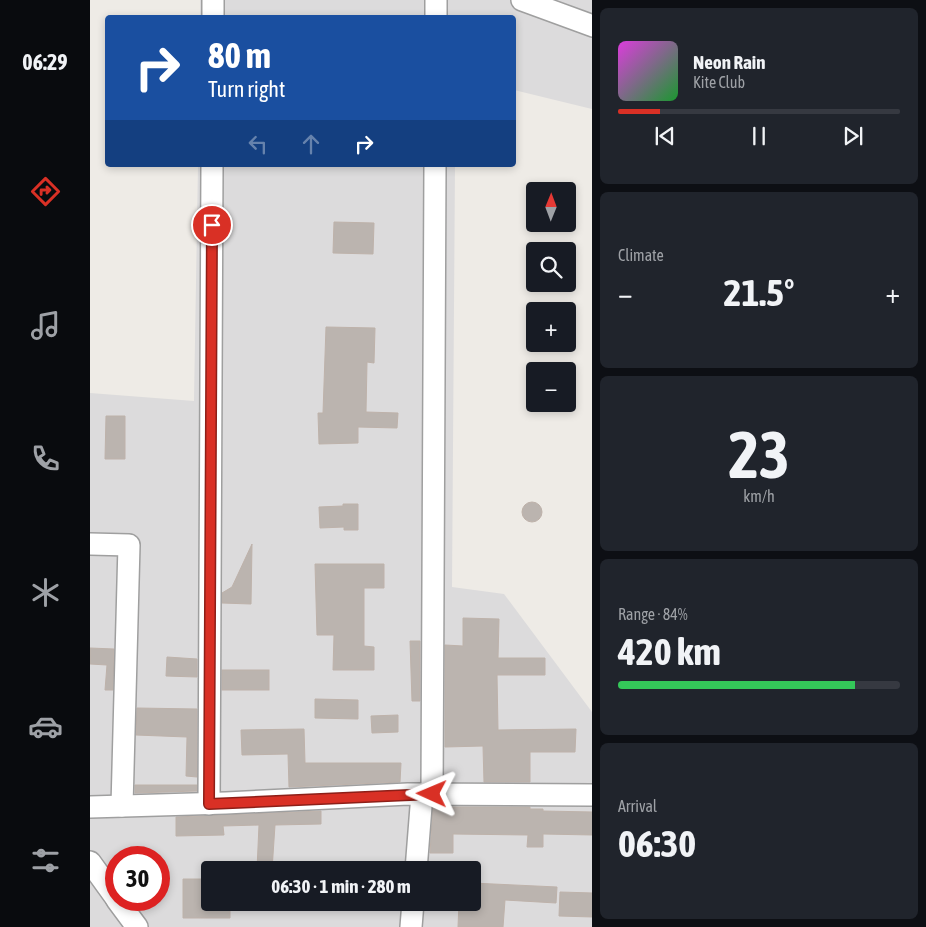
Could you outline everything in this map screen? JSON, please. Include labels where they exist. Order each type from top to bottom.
[{"type":"street","points":[[213,0],[213,15]]},
{"type":"street","points":[[436,0],[436,15]]},
{"type":"street","points":[[522,0],[592,26]]},
{"type":"street","points":[[209,804],[212,167]]},
{"type":"street","points":[[417,861],[427,794],[435,167]]},
{"type":"street","points":[[90,544],[129,545],[122,806]]},
{"type":"street","points":[[90,807],[209,804],[427,794],[588,794]]},
{"type":"street","points":[[90,862],[105,883]]},
{"type":"street","points":[[126,911],[137,927]]},
{"type":"street","points":[[410,927],[412,911]]},
{"type":"shaded area","points":[[200,0],[592,0],[592,109],[516,90],[516,15],[200,15]]},
{"type":"shaded area","points":[[198,167],[455,167],[452,587],[504,594],[592,712],[592,927],[90,927],[90,393],[194,401]]},
{"type":"building","points":[[334,222],[374,223],[373,254],[333,253]]},
{"type":"building","points":[[326,327],[375,328],[374,363],[367,362],[366,412],[398,413],[397,428],[358,427],[358,443],[319,444],[318,413],[323,413]]},
{"type":"building","points":[[106,416],[125,416],[125,459],[105,459]]},
{"type":"building","points":[[528,502],[536,502],[542,508],[542,516],[536,522],[528,522],[522,516],[522,508]]},
{"type":"building","points":[[343,504],[358,504],[358,530],[344,530],[344,527],[320,528],[319,507],[343,506]]},
{"type":"building","points":[[252,544],[251,604],[222,603],[222,593],[232,587]]},
{"type":"building","points":[[315,564],[384,564],[384,588],[364,588],[364,646],[374,647],[374,670],[333,670],[334,635],[317,635]]},
{"type":"building","points":[[463,618],[499,619],[498,658],[545,658],[545,675],[497,675],[498,730],[576,729],[575,752],[530,752],[530,782],[484,782],[483,746],[445,747],[445,645],[463,646]]},
{"type":"building","points":[[410,641],[420,641],[420,701],[412,701]]},
{"type":"building","points":[[90,648],[114,649],[113,690],[105,690],[107,665],[90,664]]},
{"type":"building","points":[[167,657],[197,659],[197,677],[166,676]]},
{"type":"building","points":[[222,670],[269,670],[269,690],[222,690]]},
{"type":"building","points":[[315,699],[358,700],[358,719],[315,718]]},
{"type":"building","points":[[137,708],[197,709],[197,777],[186,776],[187,737],[136,735]]},
{"type":"building","points":[[398,715],[398,732],[372,733],[371,716]]},
{"type":"building","points":[[304,729],[305,763],[401,763],[400,782],[289,787],[288,754],[242,755],[241,730]]},
{"type":"building","points":[[135,785],[197,785],[197,791],[135,793]]},
{"type":"building","points":[[433,807],[530,807],[530,809],[543,809],[543,811],[592,812],[592,835],[543,834],[543,847],[527,847],[528,835],[453,834],[453,853],[430,853]]},
{"type":"building","points":[[321,811],[321,824],[275,825],[273,861],[257,861],[259,825],[223,826],[224,835],[176,836],[176,817]]},
{"type":"building","points":[[183,879],[201,879],[201,911],[230,911],[230,918],[183,918]]},
{"type":"building","points":[[481,883],[557,887],[556,903],[505,900],[503,927],[458,927],[459,911],[481,911]]},
{"type":"building","points":[[560,892],[592,893],[592,917],[559,916]]},
{"type":"route","points":[[212,225],[209,804],[432,794]]}]
